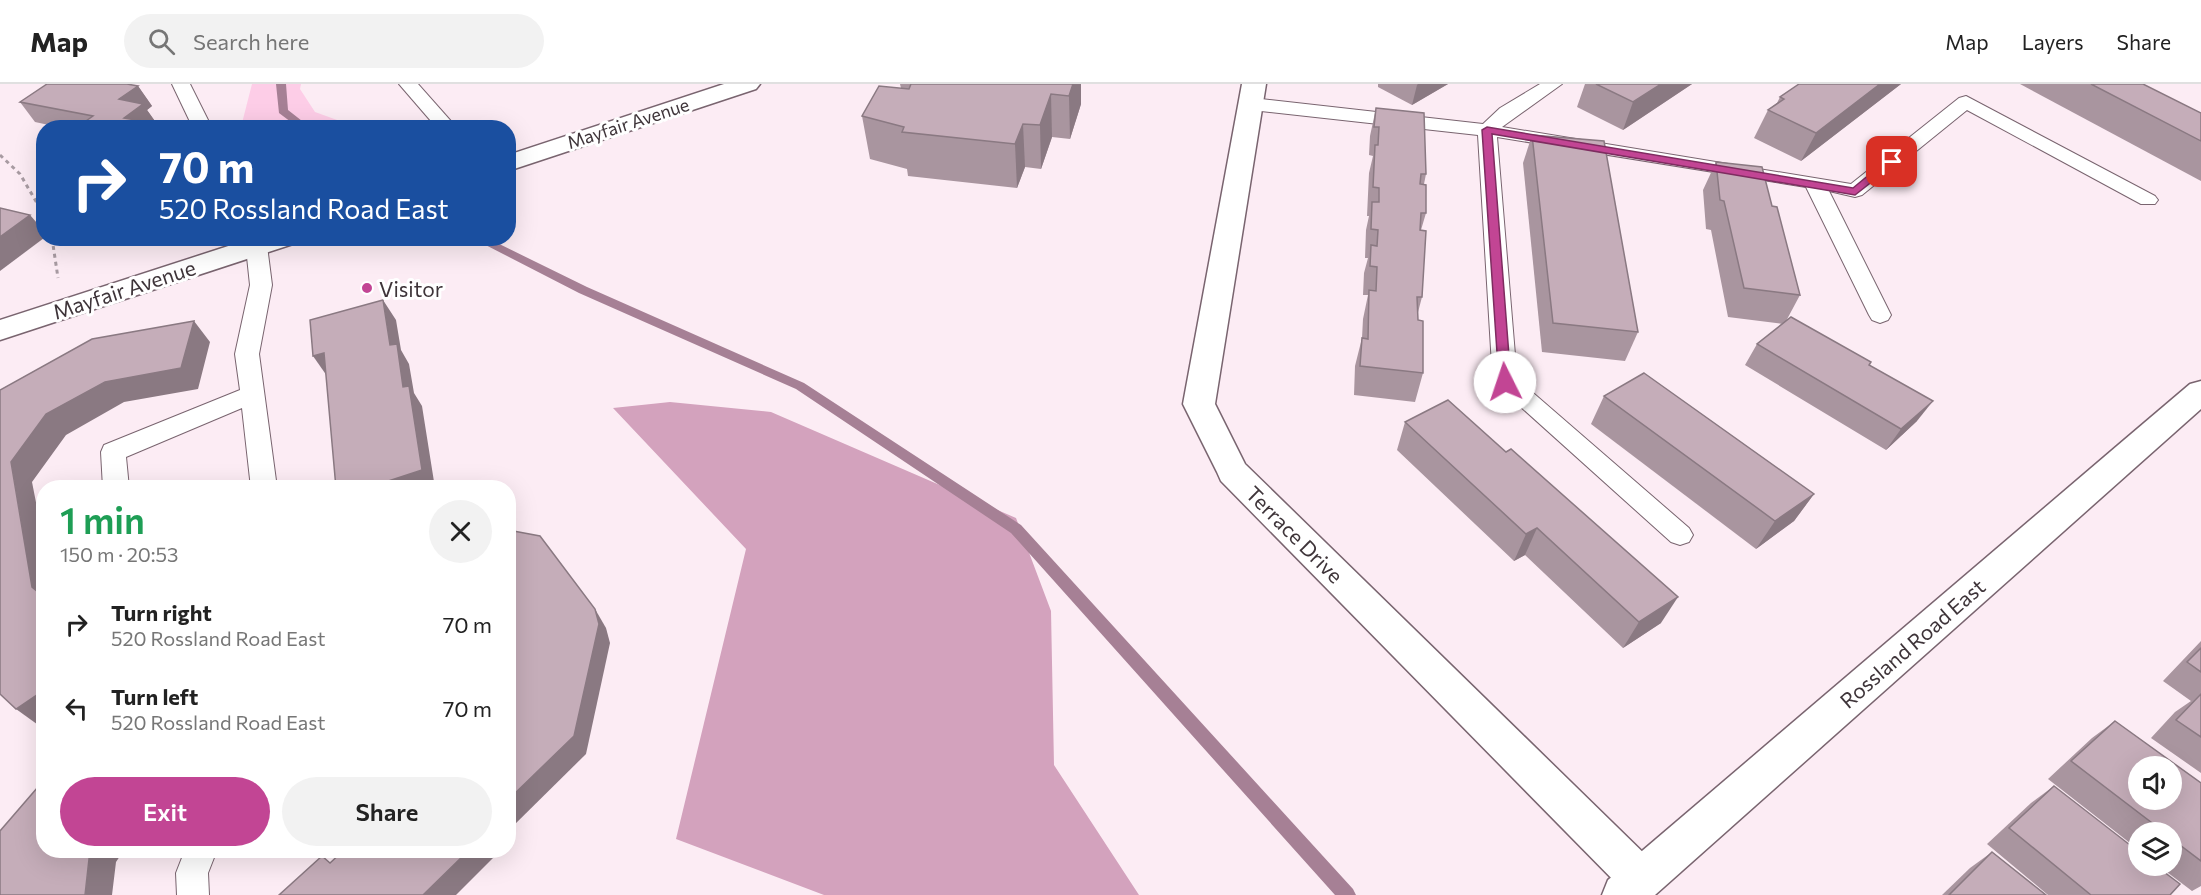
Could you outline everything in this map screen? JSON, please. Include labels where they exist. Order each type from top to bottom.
[{"type":"street","name":"Mayfair Avenue","points":[[516,160],[748,84]]},
{"type":"street","name":"Terrace Drive","points":[[1253,94],[1199,404],[1233,472],[1632,887]]},
{"type":"street","name":"Mayfair Avenue","points":[[0,330],[250,246]]},
{"type":"street","name":"Rossland Road East","points":[[1632,887],[1936,623],[2036,532],[2201,392]]},
{"type":"lane","points":[[181,84],[199,120]]},
{"type":"lane","points":[[408,84],[441,120]]},
{"type":"lane","points":[[1487,130],[1507,112],[1553,84]]},
{"type":"lane","points":[[1253,94],[1814,182],[1855,191],[1966,102],[2148,200]]},
{"type":"lane","points":[[1487,130],[1505,382],[1680,535]]},
{"type":"lane","points":[[1814,182],[1880,315]]},
{"type":"lane","points":[[263,480],[254,394],[247,354],[261,285],[265,246]]},
{"type":"lane","points":[[115,480],[113,452],[254,394]]},
{"type":"lane","points":[[193,895],[192,873],[198,858]]},
{"type":"path","points":[[0,155],[20,174],[36,201]]},
{"type":"path","points":[[53,246],[65,308]]},
{"type":"shaded area","points":[[252,84],[301,84],[300,89],[315,112],[337,120],[243,120]]},
{"type":"shaded area","points":[[670,402],[771,412],[1016,518],[1051,611],[1054,765],[1139,895],[824,895],[676,839],[746,549],[613,408]]},
{"type":"building","points":[[47,84],[127,84],[138,86],[119,99],[143,104],[124,118],[136,120],[87,120],[93,116],[20,102]]},
{"type":"building","points":[[911,84],[1073,84],[1069,96],[1051,94],[1040,125],[1023,124],[1015,144],[902,132],[904,127],[862,116],[879,86],[909,89]]},
{"type":"building","points":[[1596,84],[1661,84],[1633,102]]},
{"type":"building","points":[[1799,84],[1880,84],[1816,133],[1768,110],[1784,99],[1780,97]]},
{"type":"building","points":[[2091,84],[2143,84],[2201,113],[2201,141]]},
{"type":"building","points":[[1376,108],[1424,113],[1426,174],[1421,174],[1420,184],[1426,185],[1426,213],[1421,213],[1420,230],[1426,231],[1422,297],[1417,297],[1418,320],[1423,321],[1423,373],[1360,366],[1362,338],[1368,339],[1369,290],[1376,291],[1377,267],[1370,266],[1371,245],[1377,246],[1378,230],[1371,229],[1372,202],[1379,202],[1379,188],[1373,187],[1375,145],[1378,145],[1379,127],[1374,127]]},
{"type":"building","points":[[1532,135],[1604,141],[1638,332],[1553,323]]},
{"type":"building","points":[[1716,162],[1762,167],[1772,206],[1777,207],[1800,295],[1744,288],[1724,201],[1720,200]]},
{"type":"building","points":[[0,208],[30,215],[0,237]]},
{"type":"building","points":[[383,300],[390,345],[397,344],[403,387],[409,386],[422,470],[391,480],[335,480],[324,353],[313,356],[310,320]]},
{"type":"building","points":[[1791,317],[1871,362],[1869,365],[1933,401],[1901,429],[1757,344]]},
{"type":"building","points":[[194,321],[181,368],[105,382],[46,414],[11,462],[32,587],[36,590],[36,695],[16,709],[0,694],[0,390],[92,339]]},
{"type":"building","points":[[1644,373],[1814,494],[1775,521],[1604,396]]},
{"type":"building","points":[[1448,400],[1506,452],[1511,449],[1678,597],[1639,622],[1537,528],[1526,534],[1405,422]]},
{"type":"building","points":[[516,532],[540,536],[595,609],[599,624],[574,736],[516,792]]},
{"type":"building","points":[[2201,648],[2201,672],[2187,662]]},
{"type":"building","points":[[2201,694],[2201,737],[2176,720]]},
{"type":"building","points":[[2115,721],[2164,756],[2128,756],[2128,805],[2071,761]]},
{"type":"building","points":[[2182,769],[2201,783],[2201,861],[2182,847],[2182,822],[2151,822],[2135,810],[2182,810]]},
{"type":"building","points":[[2054,786],[2128,843],[2128,876],[2169,876],[2180,884],[2170,895],[2091,895],[2009,828]]},
{"type":"building","points":[[36,789],[36,858],[89,858],[85,895],[0,895],[0,831]]},
{"type":"building","points":[[1992,852],[2046,895],[1949,895]]},
{"type":"building","points":[[320,858],[324,858],[330,863],[335,858],[461,858],[423,895],[279,895]]},
{"type":"waterway","points":[[281,84],[283,111],[295,120]]},
{"type":"waterway","points":[[493,246],[583,290],[800,386],[1016,529],[1347,895]]},
{"type":"place","name":"Visitor","points":[[367,288]]},
{"type":"route","points":[[1505,382],[1487,130],[1814,182],[1855,191],[1892,162]]}]
